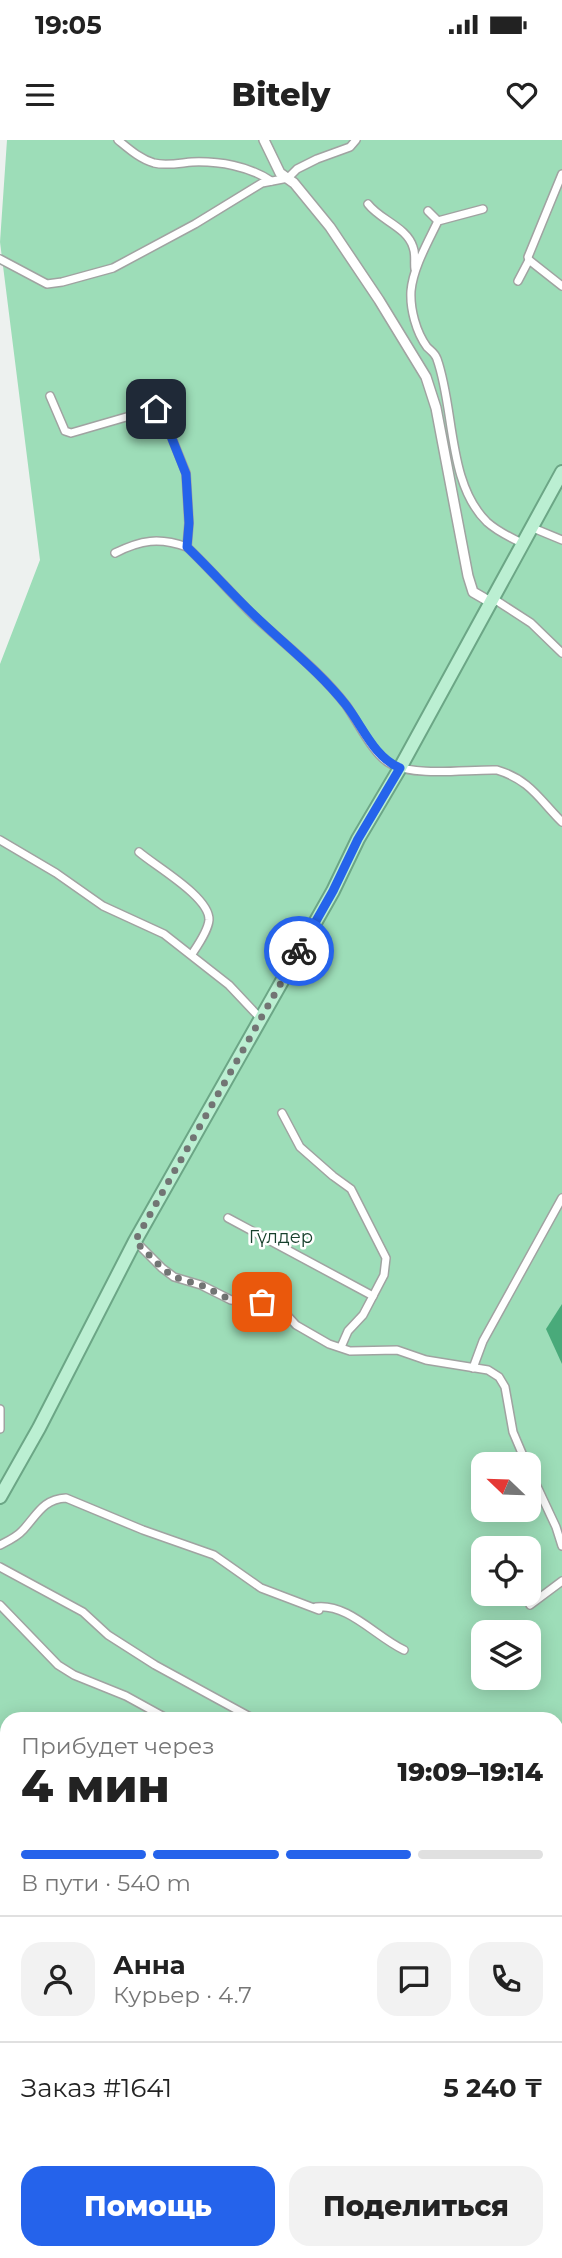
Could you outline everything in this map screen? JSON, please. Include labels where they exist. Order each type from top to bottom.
[{"type":"main road","points":[[0,1497],[39,1428],[135,1241],[333,891],[358,839],[493,601],[562,472]]},
{"type":"street","points":[[118,140],[135,154],[158,164],[225,164],[250,170],[271,181]]},
{"type":"street","points":[[264,140],[280,173],[288,178],[330,227],[426,377],[436,408],[473,592],[531,623],[562,653]]},
{"type":"street","points":[[0,259],[47,284],[113,268],[223,208],[262,183],[288,178],[317,159],[350,147],[356,140]]},
{"type":"street","points":[[518,281],[529,260],[530,250],[562,174]]},
{"type":"street","points":[[368,204],[372,211],[402,231],[412,243],[416,274]]},
{"type":"street","points":[[438,221],[483,209]]},
{"type":"street","points":[[428,211],[438,221]]},
{"type":"street","points":[[438,221],[411,289],[413,318],[436,358],[448,398],[458,466],[468,497],[487,522],[524,544]]},
{"type":"street","points":[[529,260],[562,286]]},
{"type":"street","points":[[50,396],[61,426],[71,433],[147,411],[161,411],[186,474],[189,523],[187,547]]},
{"type":"street","points":[[533,527],[562,540]]},
{"type":"street","points":[[115,553],[140,541],[187,547],[256,617],[325,681],[345,704],[382,758],[400,768],[503,772],[533,788],[562,822]]},
{"type":"street","points":[[0,840],[56,873],[103,906],[164,934],[229,985],[261,1019]]},
{"type":"street","points":[[139,852],[191,892],[207,909],[207,928],[192,954]]},
{"type":"street","points":[[282,1113],[300,1147],[351,1189],[386,1258],[384,1275],[363,1315],[348,1331],[341,1347]]},
{"type":"street","points":[[473,1368],[483,1341],[562,1198]]},
{"type":"street","points":[[228,1218],[373,1296]]},
{"type":"street","points":[[135,1241],[174,1277],[201,1285],[231,1300],[262,1302],[272,1306],[285,1313],[310,1335],[329,1344],[349,1351],[397,1350],[426,1360],[488,1370],[499,1377],[505,1387],[513,1432],[522,1452]]},
{"type":"street","points":[[0,1409],[0,1429]]},
{"type":"street","points":[[541,1494],[562,1546]]},
{"type":"street","points":[[0,1545],[23,1531],[38,1509],[56,1498],[66,1498],[143,1530],[214,1555],[261,1588],[316,1609],[328,1605],[404,1650]]},
{"type":"street","points":[[0,1567],[83,1612],[108,1635],[155,1665],[242,1712]]},
{"type":"street","points":[[541,1597],[562,1581]]},
{"type":"street","points":[[0,1605],[58,1665],[155,1712]]},
{"type":"green space","name":"Гүлдер","points":[[7,140],[562,140],[562,1712],[0,1712],[0,664],[40,560],[0,242]]},
{"type":"shaded area","points":[[562,1304],[562,1364],[546,1329]]},
{"type":"way so far","points":[[262,1302],[231,1300],[201,1285],[174,1277],[135,1241],[299,951]]},
{"type":"route","points":[[156,409],[161,411],[167,424],[186,474],[189,523],[187,547],[256,617],[325,681],[345,704],[382,758],[400,768],[358,839],[333,891],[299,951]]}]
